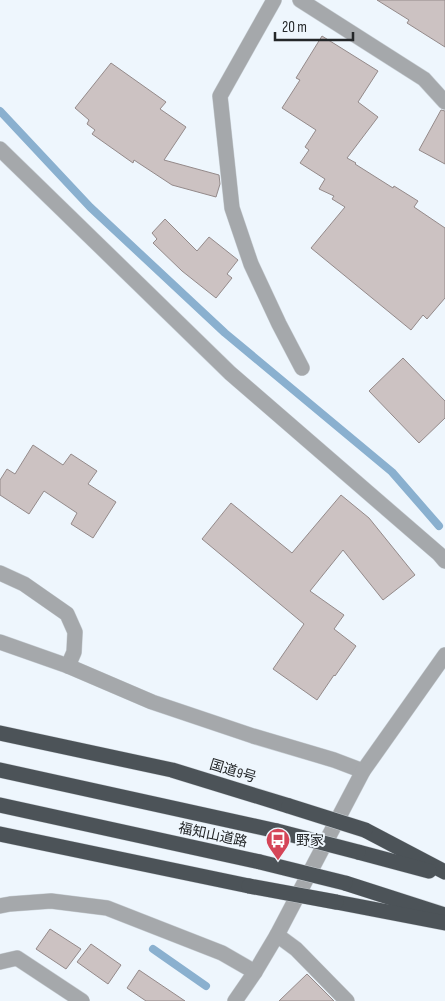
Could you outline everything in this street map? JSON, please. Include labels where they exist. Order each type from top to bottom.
[{"type":"highway","name":"国道9号","points":[[0,733],[172,770],[365,830],[445,874]]},
{"type":"highway","name":"福知山道路","points":[[0,770],[277,831],[445,874]]},
{"type":"highway","name":"福知山道路","points":[[0,805],[260,862],[345,883],[445,915]]},
{"type":"highway","points":[[0,834],[249,886],[445,923]]},
{"type":"street","points":[[274,0],[220,96],[232,208],[251,264],[302,368]]},
{"type":"street","points":[[300,0],[424,79],[445,102]]},
{"type":"street","points":[[0,149],[230,372],[445,561]]},
{"type":"street","points":[[0,573],[24,584],[67,614],[75,632],[74,652],[68,666]]},
{"type":"street","points":[[0,642],[68,666],[152,702],[363,771]]},
{"type":"street","points":[[236,1001],[277,935],[363,771],[445,655]]},
{"type":"street","points":[[0,906],[51,901],[107,908],[222,953],[255,972]]},
{"type":"street","points":[[277,935],[296,950],[347,1001]]},
{"type":"street","points":[[0,962],[17,958],[82,1001]]},
{"type":"building","points":[[377,0],[445,0],[445,47],[407,23],[409,20]]},
{"type":"building","points":[[322,36],[378,71],[358,102],[378,117],[347,158],[393,188],[394,186],[418,201],[414,207],[445,228],[445,298],[427,319],[423,315],[411,330],[311,248],[345,207],[332,199],[334,196],[319,189],[325,179],[300,163],[309,150],[305,147],[316,130],[282,108],[300,80],[296,78]]},
{"type":"building","points":[[111,63],[166,102],[160,109],[186,127],[164,160],[219,175],[220,184],[216,197],[172,185],[134,160],[133,163],[92,134],[95,130],[87,124],[89,120],[75,108]]},
{"type":"building","points":[[441,110],[445,111],[445,164],[419,150]]},
{"type":"building","points":[[165,219],[197,251],[209,237],[238,260],[227,274],[232,278],[216,298],[182,271],[153,243],[157,239],[152,233]]},
{"type":"building","points":[[403,358],[445,401],[445,418],[419,443],[369,391]]},
{"type":"building","points":[[33,445],[63,465],[71,454],[97,471],[88,484],[116,502],[93,538],[71,524],[77,513],[44,491],[29,514],[0,495],[0,480],[7,469],[15,474]]},
{"type":"building","points":[[341,495],[369,518],[415,575],[383,600],[343,550],[310,591],[344,615],[334,629],[356,646],[317,700],[273,669],[304,624],[202,539],[231,503],[292,553]]},
{"type":"building","points":[[50,929],[81,949],[66,969],[36,949]]},
{"type":"building","points":[[91,944],[121,965],[108,984],[77,962]]},
{"type":"building","points":[[139,970],[185,1001],[146,1001],[127,988]]},
{"type":"building","points":[[307,974],[334,1001],[279,1001]]},
{"type":"waterway","points":[[0,111],[90,207],[225,333],[392,472],[439,526]]},
{"type":"waterway","points":[[153,949],[206,986]]},
{"type":"place","name":"野家","points":[[278,861]]}]
